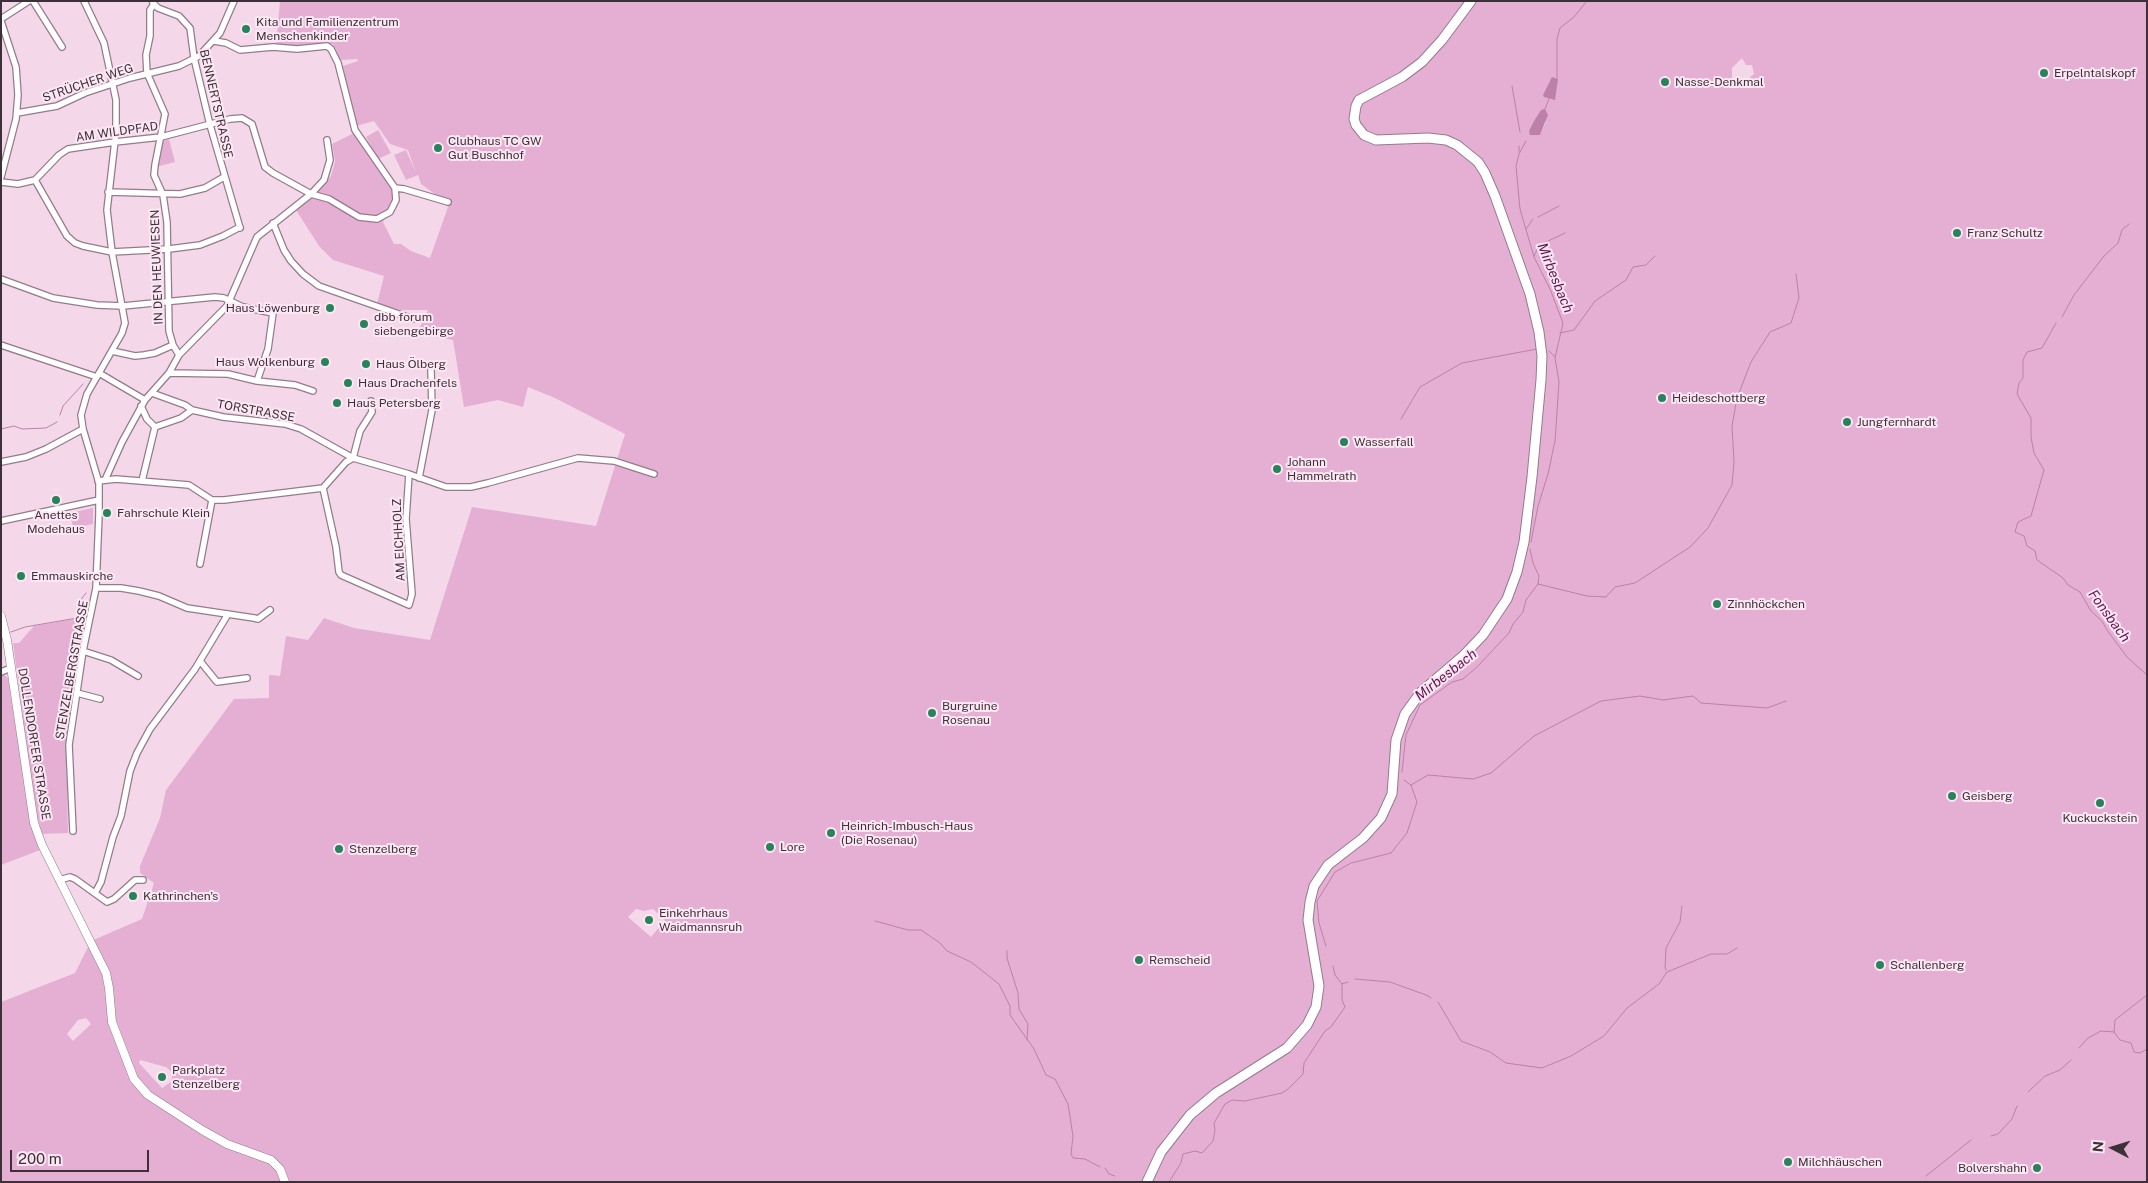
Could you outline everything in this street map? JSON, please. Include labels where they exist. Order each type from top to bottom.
[{"type":"main road","points":[[1147,1182],[1161,1152],[1190,1115],[1216,1093],[1286,1048],[1307,1025],[1316,1006],[1319,986],[1308,920],[1314,886],[1328,865],[1363,838],[1381,818],[1392,794],[1396,740],[1405,714],[1422,692],[1463,656],[1483,635],[1507,599],[1517,572],[1524,542],[1532,477],[1541,388],[1542,356],[1539,332],[1530,294],[1495,196],[1478,162],[1457,145],[1446,140],[1428,138],[1376,140],[1364,135],[1354,119],[1354,112],[1359,100],[1402,77],[1422,62],[1442,40],[1471,1]]},
{"type":"main road","name":"DOLLENDORFER STRASSE","points":[[1,616],[12,668],[34,823],[42,845],[96,952],[108,981],[114,1030],[131,1072],[138,1085],[148,1095],[202,1130],[227,1144],[271,1160],[280,1169],[285,1182]]},
{"type":"street","points":[[1,177],[17,113],[18,86],[16,67],[1,20],[29,1]]},
{"type":"street","points":[[33,1],[62,47]]},
{"type":"street","points":[[84,1],[101,37],[114,83],[117,116],[116,142],[108,192],[108,224],[123,306],[125,328],[87,394],[82,408],[83,430],[101,480]]},
{"type":"street","name":"STRÜCHER WEG","points":[[17,113],[57,106],[85,93],[148,73],[178,66],[194,58],[203,53],[214,41],[227,20],[234,1]]},
{"type":"street","name":"BENNERTSTRASSE","points":[[153,3],[158,8],[179,16],[190,28],[194,58],[210,125],[240,228],[200,245],[169,249]]},
{"type":"street","name":"IN DEN HEUWIESEN","points":[[153,3],[150,10],[150,36],[146,55],[148,73],[165,114],[154,175],[163,195],[169,249],[169,331],[173,345],[180,355]]},
{"type":"street","points":[[214,41],[226,43],[240,50],[272,46],[297,49],[327,46],[332,49],[338,63],[354,130],[395,188],[397,194],[393,208],[384,216],[373,219],[359,217],[329,199],[311,194]]},
{"type":"street","name":"AM WILDPFAD","points":[[35,180],[59,155],[68,149],[161,137],[237,118],[246,119],[252,124],[264,167],[311,194]]},
{"type":"street","points":[[101,480],[143,403],[170,373],[180,355],[218,317],[230,300],[254,242],[273,222],[311,194],[324,180],[330,160],[327,140]]},
{"type":"street","points":[[108,192],[163,195],[192,192],[224,177]]},
{"type":"street","points":[[1,182],[26,183],[35,180],[67,236],[75,243],[112,252],[169,249]]},
{"type":"street","points":[[395,188],[448,202]]},
{"type":"street","points":[[273,222],[284,250],[291,261],[302,274],[319,286],[413,319]]},
{"type":"street","points":[[1,279],[63,300],[123,306],[215,296],[230,300],[243,307],[273,312],[268,349],[257,381]]},
{"type":"street","points":[[1,345],[98,375],[143,403],[147,419],[155,427]]},
{"type":"street","points":[[112,351],[134,356],[155,353],[173,345]]},
{"type":"street","points":[[420,478],[432,410],[430,370]]},
{"type":"street","points":[[170,373],[228,374],[257,381],[294,385],[313,391]]},
{"type":"street","name":"TORSTRASSE","points":[[152,393],[185,404],[192,410],[223,418],[285,424],[301,429],[352,458],[409,474],[446,487],[471,487],[578,458],[614,461],[654,474]]},
{"type":"street","points":[[101,480],[190,485],[212,500],[323,488],[346,462],[352,458],[360,430],[372,412],[371,401]]},
{"type":"street","points":[[155,427],[181,418],[192,410]]},
{"type":"street","points":[[142,481],[155,427]]},
{"type":"street","points":[[1,462],[26,457],[83,430]]},
{"type":"street","name":"AM EICHHOLZ","points":[[323,488],[341,575],[409,605],[412,594],[406,519],[409,474]]},
{"type":"street","name":"STENZELBERGSTRASSE","points":[[73,831],[68,745],[83,651],[96,588],[101,480]]},
{"type":"street","points":[[1,520],[99,500]]},
{"type":"street","points":[[200,564],[212,500]]},
{"type":"street","points":[[96,588],[122,588],[139,591],[159,596],[187,608],[258,619],[270,610]]},
{"type":"street","points":[[95,893],[121,816],[130,771],[137,752],[150,729],[171,704],[200,661],[228,614]]},
{"type":"street","points":[[83,651],[110,660],[138,676]]},
{"type":"street","points":[[200,661],[216,682],[247,678]]},
{"type":"street","points":[[1,672],[12,668]]},
{"type":"street","points":[[77,693],[100,698]]},
{"type":"street","points":[[59,880],[70,877],[75,879],[109,902],[135,880],[143,880]]},
{"type":"shaded area","points":[[280,1],[1467,1],[1451,24],[1421,58],[1407,69],[1359,96],[1354,130],[1362,138],[1440,142],[1455,147],[1471,159],[1484,177],[1525,289],[1537,338],[1539,369],[1519,552],[1501,602],[1487,624],[1466,647],[1410,698],[1398,721],[1392,741],[1391,782],[1386,802],[1374,821],[1310,888],[1316,978],[1313,1007],[1305,1023],[1293,1039],[1229,1080],[1189,1110],[1165,1137],[1143,1182],[1,1182],[1,1002],[75,973],[91,941],[142,919],[154,883],[140,873],[140,866],[160,818],[166,790],[234,699],[269,698],[269,675],[280,676],[286,636],[308,640],[324,618],[354,628],[430,640],[472,507],[596,526],[625,434],[555,398],[528,387],[523,407],[498,400],[464,407],[453,340],[417,334],[428,310],[400,310],[377,304],[384,276],[333,260],[319,246],[296,210],[319,191],[331,176],[335,162],[332,144],[354,133],[388,182],[393,193],[392,202],[383,222],[394,244],[401,244],[411,251],[430,258],[448,207],[421,184],[418,175],[406,180],[394,155],[406,150],[416,173],[408,150],[390,144],[374,121],[356,126],[343,66],[358,61],[357,59],[340,60],[333,44],[276,46]],"holes":[[[636,909],[644,911],[653,909],[665,920],[651,937],[628,917]],[[86,1018],[91,1024],[73,1041],[67,1034],[78,1020]],[[140,1060],[166,1067],[173,1073],[171,1082],[162,1088],[139,1063]]]},
{"type":"shaded area","points":[[1475,1],[2147,1],[2147,1182],[1150,1182],[1158,1162],[1201,1108],[1297,1042],[1322,989],[1312,908],[1323,876],[1334,863],[1375,833],[1388,813],[1393,800],[1397,754],[1406,719],[1425,693],[1466,658],[1521,570],[1543,339],[1489,173],[1480,157],[1466,145],[1451,138],[1380,137],[1366,132],[1361,127],[1358,117],[1360,106],[1364,101],[1406,78]],"holes":[[[1742,58],[1746,65],[1752,65],[1754,74],[1750,77],[1750,82],[1736,87],[1732,85],[1732,68]],[[1541,110],[1546,122],[1540,135],[1531,127]]]},
{"type":"shaded area","points":[[1552,77],[1558,79],[1555,100],[1543,95]]},
{"type":"shaded area","points":[[1545,109],[1548,115],[1540,135],[1530,135],[1529,131],[1534,121],[1541,110]]},
{"type":"shaded area","points":[[378,130],[391,153],[378,159],[366,137]]},
{"type":"shaded area","points":[[169,139],[175,162],[156,167],[163,141]]},
{"type":"shaded area","points":[[93,508],[93,524],[73,528],[70,513]]},
{"type":"shaded area","points":[[85,617],[70,716],[65,715],[64,726],[68,730],[66,739],[68,833],[42,834],[35,808],[13,643],[19,643],[34,626]]},
{"type":"shaded area","points":[[3,674],[8,678],[30,820],[40,850],[1,865],[1,675]]},
{"type":"waterway","name":"Mirbesbach","points":[[1557,78],[1557,39],[1560,28],[1574,17],[1587,1]]},
{"type":"waterway","points":[[1512,86],[1520,132]]},
{"type":"waterway","name":"Mirbesbach","points":[[1545,109],[1549,99]]},
{"type":"waterway","name":"Mirbesbach","points":[[1526,141],[1519,154],[1516,166],[1520,209],[1534,257],[1550,289],[1563,323],[1555,358],[1559,382],[1555,441],[1548,474],[1538,506],[1531,542]]},
{"type":"waterway","name":"Mirbesbach","points":[[1519,146],[1519,152]]},
{"type":"waterway","points":[[1538,217],[1559,206]]},
{"type":"waterway","points":[[1526,229],[1533,219]]},
{"type":"waterway","points":[[2062,317],[2074,295],[2104,256],[2118,243],[2122,230],[2129,224]]},
{"type":"waterway","points":[[1544,243],[1565,233]]},
{"type":"waterway","points":[[1534,256],[1539,246]]},
{"type":"waterway","points":[[1560,333],[1574,330],[1595,301],[1626,280],[1633,267],[1646,265],[1655,256]]},
{"type":"waterway","points":[[1538,584],[1587,596],[1606,597],[1615,587],[1635,583],[1690,547],[1708,528],[1732,485],[1734,462],[1732,426],[1737,398],[1751,362],[1770,332],[1791,323],[1799,298],[1796,274]]},
{"type":"waterway","name":"Fonsbach","points":[[2056,323],[2042,348],[2027,352],[2023,360],[2023,378],[2019,383],[2017,394],[2031,418],[2031,437],[2034,453],[2044,470],[2031,516],[2018,522],[2015,532],[2024,536],[2027,546],[2035,551],[2037,560],[2063,578],[2068,585],[2080,592],[2091,611],[2102,621],[2127,657],[2147,675]]},
{"type":"waterway","points":[[1401,419],[1420,387],[1462,363],[1537,349]]},
{"type":"waterway","name":"Mirbesbach","points":[[1549,351],[1555,357]]},
{"type":"waterway","points":[[60,415],[63,406],[83,384]]},
{"type":"waterway","points":[[1,429],[14,426],[22,429],[46,428],[57,422]]},
{"type":"waterway","name":"Mirbesbach","points":[[1402,772],[1406,735],[1420,705],[1452,682],[1463,679],[1477,667],[1509,633],[1513,624],[1523,612],[1526,600],[1538,584],[1539,576],[1533,563],[1530,549]]},
{"type":"waterway","points":[[11,632],[25,627],[77,618],[82,598],[86,593]]},
{"type":"waterway","points":[[1411,785],[1428,775],[1473,779],[1491,773],[1534,736],[1601,701],[1640,696],[1663,700],[1693,696],[1701,703],[1767,708],[1786,701]]},
{"type":"waterway","name":"Mirbesbach","points":[[1326,946],[1319,923],[1317,901],[1335,872],[1351,863],[1391,853],[1407,833],[1417,802],[1411,785],[1404,780]]},
{"type":"waterway","points":[[1666,970],[1666,948],[1680,922],[1682,906]]},
{"type":"waterway","points":[[875,921],[908,930],[921,930],[940,943],[947,951],[971,962],[999,984],[1010,1006],[1010,1015],[1034,1049],[1046,1075],[1055,1079],[1068,1104],[1073,1136],[1071,1154],[1073,1158],[1085,1159],[1100,1167]]},
{"type":"waterway","points":[[1438,1002],[1461,1041],[1490,1052],[1506,1063],[1542,1068],[1571,1056],[1604,1036],[1627,1008],[1659,984],[1667,972],[1711,954],[1727,954],[1737,948]]},
{"type":"waterway","points":[[1007,951],[1007,958],[1018,993],[1019,1009],[1028,1024],[1027,1040]]},
{"type":"waterway","name":"Mirbesbach","points":[[1169,1182],[1181,1163],[1183,1154],[1195,1151],[1202,1153],[1213,1141],[1214,1123],[1225,1104],[1232,1100],[1245,1101],[1282,1093],[1303,1074],[1304,1063],[1325,1031],[1331,1027],[1345,1007],[1342,1000],[1342,984],[1335,975],[1333,966]]},
{"type":"waterway","points":[[1355,979],[1390,982],[1431,998]]},
{"type":"waterway","name":"Mirbesbach","points":[[1342,984],[1348,982]]},
{"type":"waterway","name":"Fonsbach","points":[[2147,995],[2115,1020],[2114,1032],[2120,1040],[2131,1043],[2134,1052],[2140,1053],[2147,1049]]},
{"type":"waterway","points":[[2079,1048],[2088,1038],[2101,1031],[2114,1032]]},
{"type":"waterway","points":[[2028,1092],[2045,1076],[2060,1070],[2071,1060]]},
{"type":"waterway","points":[[1991,1136],[1998,1134],[2012,1119],[2017,1106]]},
{"type":"waterway","points":[[1926,1176],[1971,1140]]},
{"type":"waterway","points":[[1105,1168],[1109,1174],[1115,1176]]},
{"type":"place","name":"Kita und Familienzentrum Menschenkinder","points":[[246,29]]},
{"type":"place","name":"Erpelntalskopf","points":[[2044,73]]},
{"type":"place","name":"Nasse-Denkmal","points":[[1665,82]]},
{"type":"place","name":"Clubhaus TC GW Gut Buschhof","points":[[438,148]]},
{"type":"place","name":"Franz Schultz","points":[[1957,233]]},
{"type":"place","name":"Haus Löwenburg","points":[[330,308]]},
{"type":"place","name":"dbb forum siebengebirge","points":[[364,324]]},
{"type":"place","name":"Haus Wolkenburg","points":[[325,362]]},
{"type":"place","name":"Haus Ölberg","points":[[366,364]]},
{"type":"place","name":"Haus Drachenfels","points":[[348,383]]},
{"type":"place","name":"Heideschottberg","points":[[1662,398]]},
{"type":"place","name":"Haus Petersberg","points":[[337,403]]},
{"type":"place","name":"Jungfernhardt","points":[[1847,422]]},
{"type":"place","name":"Wasserfall","points":[[1344,442]]},
{"type":"place","name":"Johann Hammelrath","points":[[1277,469]]},
{"type":"place","name":"Anettes Modehaus","points":[[56,500]]},
{"type":"place","name":"Fahrschule Klein","points":[[107,513]]},
{"type":"place","name":"Emmauskirche","points":[[21,576]]},
{"type":"place","name":"Zinnhöckchen","points":[[1717,604]]},
{"type":"place","name":"Burgruine Rosenau","points":[[932,713]]},
{"type":"place","name":"Geisberg","points":[[1952,796]]},
{"type":"place","name":"Kuckuckstein","points":[[2100,803]]},
{"type":"place","name":"Heinrich-Imbusch-Haus (Die Rosenau)","points":[[831,833]]},
{"type":"place","name":"Lore","points":[[770,847]]},
{"type":"place","name":"Stenzelberg","points":[[339,849]]},
{"type":"place","name":"Kathrinchen's","points":[[133,896]]},
{"type":"place","name":"Einkehrhaus Waidmannsruh","points":[[649,920]]},
{"type":"place","name":"Remscheid","points":[[1139,960]]},
{"type":"place","name":"Schallenberg","points":[[1880,965]]},
{"type":"place","name":"Parkplatz Stenzelberg","points":[[162,1077]]},
{"type":"place","name":"Milchhäuschen","points":[[1788,1162]]},
{"type":"place","name":"Bolvershahn","points":[[2037,1168]]}]
